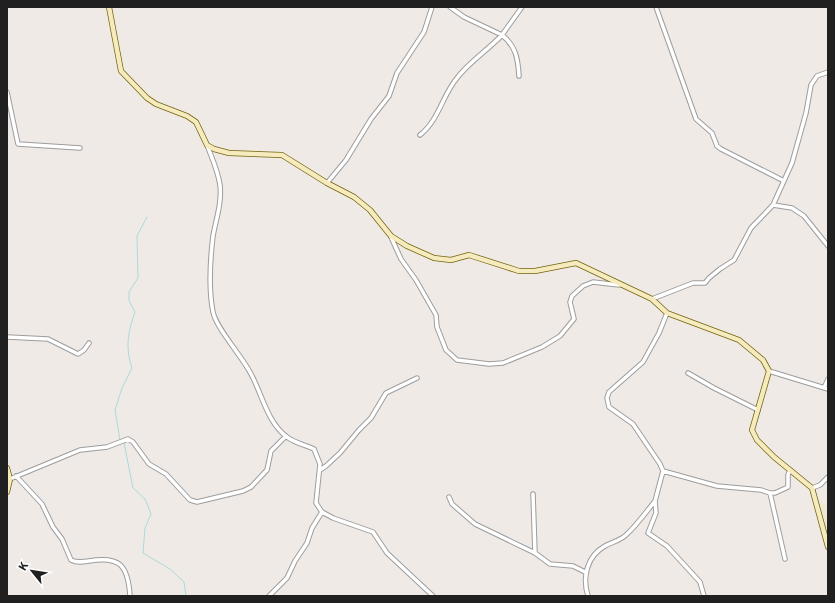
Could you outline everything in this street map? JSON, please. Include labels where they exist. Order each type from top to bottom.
[{"type":"street","points":[[109,7],[121,71],[147,98],[156,104],[187,116],[196,122],[207,144],[217,171],[220,186],[219,208],[214,234],[210,271],[214,317],[218,325],[247,366],[273,420],[286,436],[314,449],[319,459],[320,470],[316,503],[322,512],[333,518],[373,532],[387,552],[433,596]]},
{"type":"street","points":[[327,183],[351,153],[371,118],[389,96],[397,73],[424,32],[432,7]]},
{"type":"street","points":[[450,7],[464,17],[502,35],[508,40],[517,55],[519,76]]},
{"type":"street","points":[[420,134],[434,121],[449,89],[459,74],[502,35],[522,7]]},
{"type":"street","points":[[656,7],[696,119],[712,133],[717,146],[784,180]]},
{"type":"street","points":[[652,299],[693,283],[706,284],[709,278],[734,260],[751,228],[773,204],[792,163],[806,112],[811,85],[817,76],[828,72]]},
{"type":"street","points":[[7,92],[18,144],[80,148]]},
{"type":"street","points":[[207,144],[228,153],[282,155],[327,183],[354,197],[370,210],[391,236],[400,259],[416,280],[436,315],[437,327],[446,350],[457,360],[490,364],[503,363],[542,347],[560,336],[574,319],[570,302],[572,296],[583,286],[592,282],[619,285]]},
{"type":"street","points":[[773,204],[792,208],[804,216],[828,246]]},
{"type":"street","points":[[391,236],[407,246],[434,258],[451,260],[469,255],[519,271],[535,271],[576,263],[619,285],[652,299],[667,313],[739,340],[763,360],[769,371],[752,430],[757,440],[812,488],[828,547]]},
{"type":"street","points":[[667,313],[659,333],[643,362],[609,392],[607,398],[609,407],[633,424],[660,464],[662,471],[655,501],[656,513],[648,533],[667,546],[700,582],[704,596]]},
{"type":"street","points":[[7,337],[48,339],[78,354],[84,350],[89,343]]},
{"type":"street","points":[[769,371],[826,388],[828,379]]},
{"type":"street","points":[[688,373],[758,410]]},
{"type":"street","points":[[320,470],[340,453],[371,418],[386,393],[417,378]]},
{"type":"street","points":[[10,479],[80,450],[107,447],[128,439],[133,442],[149,464],[166,474],[190,500],[197,502],[243,491],[252,487],[267,470],[271,451],[286,436]]},
{"type":"street","points":[[7,468],[10,479],[7,492]]},
{"type":"street","points":[[662,471],[717,486],[761,490],[775,493],[788,487],[788,475],[790,470]]},
{"type":"street","points":[[16,476],[42,504],[52,527],[62,539],[71,560],[79,562],[98,559],[117,561],[120,563],[127,578],[130,596]]},
{"type":"street","points":[[812,488],[820,485],[828,477]]},
{"type":"street","points":[[770,493],[784,559]]},
{"type":"street","points":[[533,494],[535,553]]},
{"type":"street","points":[[449,497],[452,504],[475,524],[535,553],[550,564],[573,566],[585,572]]},
{"type":"street","points":[[588,596],[585,587],[585,572],[596,554],[604,546],[626,535],[655,501]]},
{"type":"street","points":[[269,596],[287,578],[295,561],[307,543],[312,528],[322,512]]},
{"type":"shaded area","points":[[818,503],[828,503],[828,534]]},
{"type":"waterway","points":[[120,440],[115,410],[122,388],[132,368],[128,340],[135,312],[129,301],[129,292],[138,278],[137,236],[147,217]]},
{"type":"waterway","points":[[124,443],[133,488],[145,499],[151,514],[145,528],[143,553],[170,569],[184,582],[186,596]]}]
